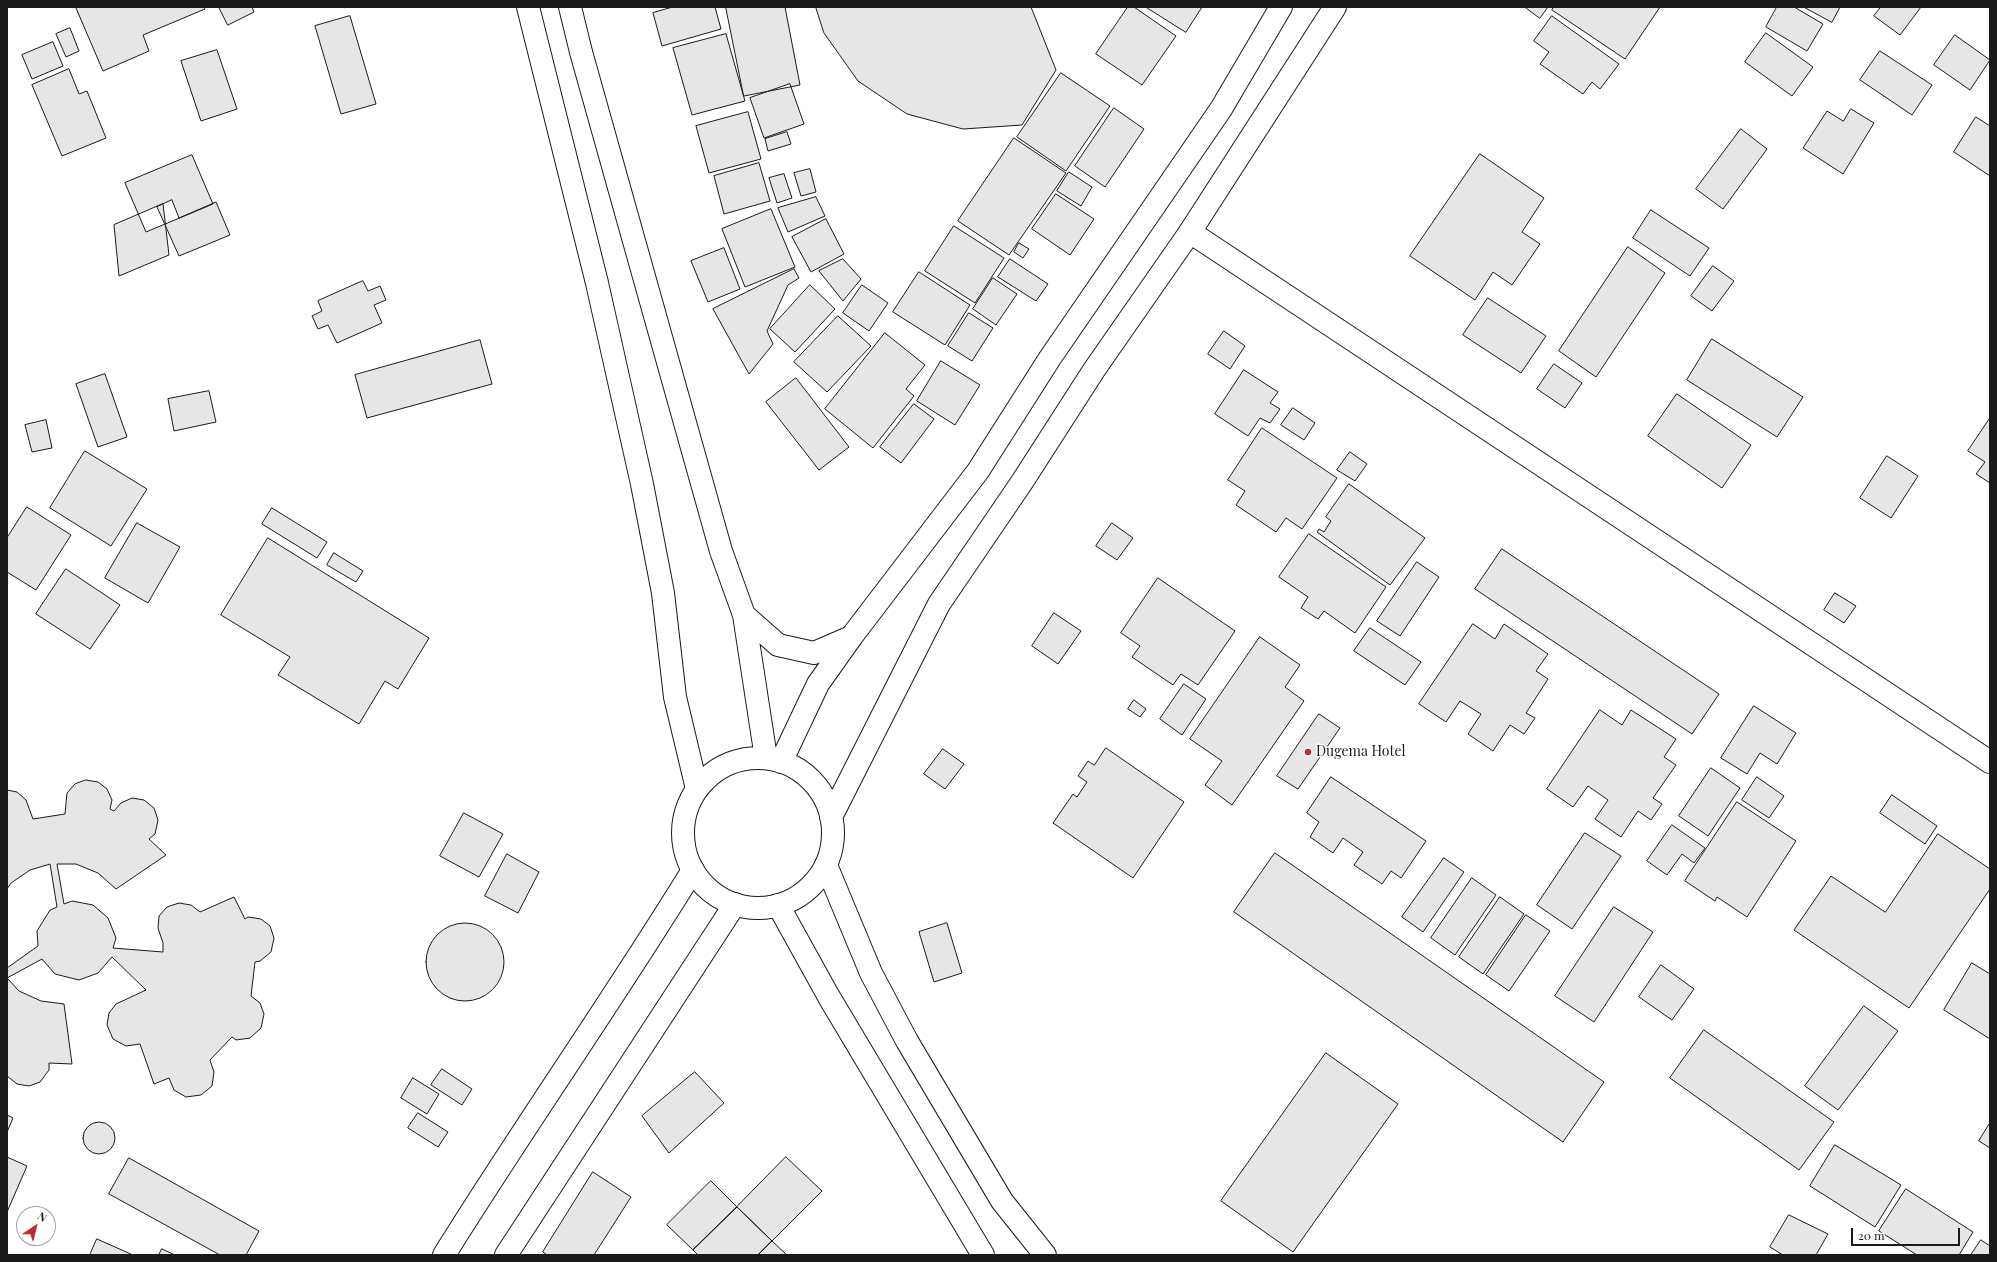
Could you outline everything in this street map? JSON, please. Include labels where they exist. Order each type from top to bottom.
[{"type":"main road","points":[[528,7],[597,283],[642,484],[663,593],[675,697],[697,788]]},
{"type":"main road","points":[[570,7],[581,52],[682,417],[721,551],[744,615],[774,760]]},
{"type":"main road","points":[[774,760],[818,684],[852,636],[978,471],[1050,358],[1220,109],[1281,7]]},
{"type":"main road","points":[[831,817],[939,604],[1022,482],[1094,370],[1190,232],[1335,7]]},
{"type":"main road","points":[[1190,232],[1990,762]]},
{"type":"main road","points":[[744,615],[778,645],[814,653],[852,636]]},
{"type":"main road","points":[[739,760],[774,760],[804,774],[822,793],[831,817],[832,841],[826,865],[814,883],[798,897],[778,905],[764,908],[735,904],[718,896],[704,885],[693,870],[686,854],[683,837],[684,820],[688,803],[697,788],[716,770],[739,760]]},
{"type":"main road","points":[[826,865],[871,973],[907,1041],[1002,1201],[1045,1255]]},
{"type":"main road","points":[[444,1255],[478,1200],[643,951],[693,870]]},
{"type":"main road","points":[[506,1255],[735,904]]},
{"type":"main road","points":[[778,905],[829,997],[983,1255]]},
{"type":"building","points":[[204,7],[205,9],[143,35],[149,51],[103,71],[76,8]]},
{"type":"building","points":[[219,7],[252,7],[254,12],[228,25]]},
{"type":"building","points":[[673,7],[715,7],[721,29],[662,46],[653,13]]},
{"type":"building","points":[[726,7],[785,7],[800,85],[744,96]]},
{"type":"building","points":[[816,7],[1031,7],[1056,70],[1022,125],[963,129],[907,114],[858,81],[824,33]]},
{"type":"building","points":[[1128,7],[1134,7],[1176,36],[1142,85],[1096,54]]},
{"type":"building","points":[[1146,7],[1202,7],[1186,32]]},
{"type":"building","points":[[1525,7],[1548,7],[1540,18]]},
{"type":"building","points":[[1554,7],[1660,7],[1625,59],[1552,10]]},
{"type":"building","points":[[1777,7],[1794,7],[1823,24],[1807,51],[1766,27]]},
{"type":"building","points":[[1804,7],[1840,7],[1832,22]]},
{"type":"building","points":[[1881,7],[1921,7],[1900,35],[1874,16]]},
{"type":"building","points":[[350,16],[376,104],[341,114],[315,26]]},
{"type":"building","points":[[1552,16],[1619,64],[1600,89],[1592,82],[1583,94],[1540,64],[1549,52],[1534,41]]},
{"type":"building","points":[[70,28],[79,51],[66,57],[56,34]]},
{"type":"building","points":[[1766,33],[1813,67],[1792,96],[1745,62]]},
{"type":"building","points":[[726,34],[745,101],[692,115],[673,48]]},
{"type":"building","points":[[1955,35],[1990,60],[1970,90],[1934,65]]},
{"type":"building","points":[[53,42],[63,66],[32,79],[22,55]]},
{"type":"building","points":[[217,50],[237,109],[201,121],[181,61]]},
{"type":"building","points":[[1880,51],[1932,85],[1912,115],[1860,80]]},
{"type":"building","points":[[69,69],[79,94],[87,91],[106,138],[62,156],[32,85]]},
{"type":"building","points":[[1061,73],[1110,106],[1066,171],[1017,137]]},
{"type":"building","points":[[790,84],[804,124],[764,138],[750,98]]},
{"type":"building","points":[[1114,108],[1144,129],[1105,187],[1075,166]]},
{"type":"building","points":[[1851,109],[1874,123],[1843,174],[1803,148],[1827,111],[1843,121]]},
{"type":"building","points":[[748,112],[761,159],[709,173],[696,126]]},
{"type":"building","points":[[1976,117],[1990,126],[1990,176],[1954,152]]},
{"type":"building","points":[[1741,129],[1767,149],[1723,209],[1696,189]]},
{"type":"building","points":[[787,132],[791,144],[768,151],[765,139]]},
{"type":"building","points":[[1014,138],[1066,173],[1009,255],[958,221]]},
{"type":"building","points":[[1480,154],[1544,198],[1522,232],[1540,244],[1512,285],[1493,272],[1475,300],[1410,256]]},
{"type":"building","points":[[192,155],[213,204],[146,232],[125,183]]},
{"type":"building","points":[[759,163],[770,201],[724,214],[714,176]]},
{"type":"building","points":[[810,169],[816,192],[801,196],[794,173]]},
{"type":"building","points":[[1069,172],[1092,187],[1081,206],[1057,191]]},
{"type":"building","points":[[784,174],[792,198],[777,203],[769,178]]},
{"type":"building","points":[[1056,194],[1094,219],[1070,255],[1032,229]]},
{"type":"building","points":[[816,197],[825,216],[788,232],[778,208]]},
{"type":"building","points":[[172,200],[179,218],[216,202],[230,235],[179,256],[157,207]]},
{"type":"building","points":[[163,204],[169,255],[119,276],[114,225]]},
{"type":"building","points":[[771,209],[795,267],[745,287],[722,229]]},
{"type":"building","points":[[1651,210],[1709,248],[1690,276],[1633,238]]},
{"type":"building","points":[[826,219],[844,254],[811,272],[792,237]]},
{"type":"building","points":[[954,226],[1004,258],[975,303],[925,271]]},
{"type":"building","points":[[1019,243],[1029,249],[1023,258],[1014,252]]},
{"type":"building","points":[[1628,247],[1665,273],[1596,377],[1559,351]]},
{"type":"building","points":[[724,248],[740,289],[708,302],[691,261]]},
{"type":"building","points":[[843,259],[861,279],[843,301],[819,271]]},
{"type":"building","points":[[1010,259],[1048,284],[1036,301],[998,277]]},
{"type":"building","points":[[1713,266],[1734,281],[1712,311],[1691,296]]},
{"type":"building","points":[[794,269],[799,278],[788,285],[767,331],[773,344],[749,374],[713,309]]},
{"type":"building","points":[[919,272],[970,305],[945,345],[893,312]]},
{"type":"building","points":[[993,278],[1017,294],[996,325],[973,309]]},
{"type":"building","points":[[363,281],[368,291],[380,286],[386,300],[374,305],[382,323],[337,343],[328,325],[318,329],[312,316],[322,311],[318,301]]},
{"type":"building","points":[[810,285],[835,309],[795,352],[770,329]]},
{"type":"building","points":[[862,285],[888,303],[869,331],[843,313]]},
{"type":"building","points":[[1488,298],[1546,336],[1521,373],[1463,335]]},
{"type":"building","points":[[969,313],[993,328],[972,361],[948,346]]},
{"type":"building","points":[[838,316],[871,346],[827,392],[794,362]]},
{"type":"building","points":[[1224,331],[1245,346],[1230,369],[1208,354]]},
{"type":"building","points":[[885,333],[925,365],[906,389],[914,396],[873,448],[825,409]]},
{"type":"building","points":[[1712,339],[1803,397],[1777,437],[1687,380]]},
{"type":"building","points":[[480,340],[492,384],[367,418],[355,375]]},
{"type":"building","points":[[941,361],[980,385],[955,425],[917,401]]},
{"type":"building","points":[[1554,364],[1582,383],[1565,408],[1537,389]]},
{"type":"building","points":[[1244,370],[1278,392],[1270,403],[1280,409],[1270,423],[1260,418],[1248,436],[1215,414]]},
{"type":"building","points":[[105,374],[127,437],[98,447],[76,384]]},
{"type":"building","points":[[796,378],[849,447],[819,470],[766,402]]},
{"type":"building","points":[[209,391],[216,422],[174,431],[168,399]]},
{"type":"building","points":[[1677,394],[1751,445],[1722,488],[1648,436]]},
{"type":"building","points":[[914,404],[934,419],[901,463],[880,447]]},
{"type":"building","points":[[1293,408],[1315,423],[1304,440],[1281,425]]},
{"type":"building","points":[[1990,418],[1990,483],[1976,474],[1985,462],[1968,451]]},
{"type":"building","points":[[46,420],[52,448],[32,452],[25,425]]},
{"type":"building","points":[[1262,428],[1337,478],[1302,529],[1286,518],[1276,532],[1236,505],[1245,491],[1228,480]]},
{"type":"building","points":[[85,451],[147,489],[111,546],[50,508]]},
{"type":"building","points":[[1350,452],[1367,464],[1355,481],[1337,470]]},
{"type":"building","points":[[1887,456],[1918,476],[1891,518],[1860,498]]},
{"type":"building","points":[[1349,484],[1425,538],[1390,585],[1317,532],[1319,529],[1324,532],[1331,521],[1326,517]]},
{"type":"building","points":[[27,507],[71,535],[36,590],[7,572],[7,538]]},
{"type":"building","points":[[272,508],[327,542],[317,558],[262,524]]},
{"type":"building","points":[[137,523],[180,547],[148,603],[105,578]]},
{"type":"building","points":[[1112,523],[1133,538],[1117,560],[1096,546]]},
{"type":"building","points":[[1309,534],[1386,587],[1355,633],[1324,611],[1318,619],[1301,608],[1308,597],[1279,577]]},
{"type":"building","points":[[268,538],[429,638],[398,689],[385,681],[359,724],[278,675],[290,657],[221,615]]},
{"type":"building","points":[[1502,549],[1719,694],[1692,734],[1475,589]]},
{"type":"building","points":[[334,553],[363,571],[356,582],[327,565]]},
{"type":"building","points":[[1417,562],[1439,577],[1400,636],[1377,621]]},
{"type":"building","points":[[66,569],[120,605],[90,649],[36,614]]},
{"type":"building","points":[[1158,578],[1235,631],[1198,685],[1181,674],[1173,685],[1132,657],[1140,646],[1121,633]]},
{"type":"building","points":[[1835,593],[1856,606],[1844,623],[1824,610]]},
{"type":"building","points":[[1054,613],[1081,631],[1058,664],[1032,646]]},
{"type":"building","points":[[1473,624],[1495,639],[1504,624],[1548,654],[1536,671],[1548,679],[1526,713],[1535,718],[1524,734],[1510,725],[1493,751],[1468,734],[1481,714],[1460,701],[1446,722],[1419,704]]},
{"type":"building","points":[[1370,628],[1421,662],[1405,685],[1354,651]]},
{"type":"building","points":[[1260,637],[1300,665],[1285,687],[1304,701],[1232,805],[1205,785],[1222,761],[1190,739]]},
{"type":"building","points":[[1184,684],[1206,699],[1182,735],[1160,719]]},
{"type":"building","points":[[1134,700],[1146,709],[1140,717],[1128,709]]},
{"type":"building","points":[[1754,706],[1796,733],[1777,764],[1760,753],[1747,774],[1721,758]]},
{"type":"building","points":[[1600,710],[1622,725],[1631,710],[1676,739],[1664,757],[1676,765],[1653,798],[1662,804],[1651,820],[1638,811],[1621,837],[1595,819],[1608,800],[1588,786],[1573,807],[1547,789]]},
{"type":"building","name":"Dugema Hotel","points":[[1319,714],[1340,728],[1298,789],[1277,776]]},
{"type":"building","points":[[1106,748],[1184,802],[1133,878],[1053,823],[1073,794],[1077,797],[1087,782],[1078,776],[1088,761],[1094,765]]},
{"type":"building","points":[[943,749],[964,764],[945,789],[924,774]]},
{"type":"building","points":[[1711,768],[1740,788],[1708,836],[1679,816]]},
{"type":"building","points":[[1331,777],[1426,841],[1401,878],[1391,871],[1382,884],[1354,865],[1363,852],[1343,838],[1333,853],[1310,837],[1319,822],[1307,813]]},
{"type":"building","points":[[1757,777],[1784,796],[1769,818],[1742,800]]},
{"type":"building","points":[[86,780],[98,782],[107,789],[112,800],[110,809],[114,811],[121,803],[132,798],[144,800],[154,808],[158,820],[155,834],[149,839],[166,855],[116,889],[98,873],[76,864],[57,864],[64,904],[72,901],[93,905],[108,918],[116,938],[113,948],[163,952],[163,943],[158,928],[159,916],[167,907],[179,903],[191,905],[200,912],[234,897],[245,919],[248,917],[261,919],[270,926],[274,938],[271,952],[260,961],[255,962],[251,996],[260,1003],[264,1014],[261,1028],[250,1038],[236,1040],[232,1037],[210,1060],[214,1072],[212,1086],[201,1095],[186,1097],[174,1090],[169,1078],[154,1084],[140,1044],[126,1046],[113,1039],[107,1025],[109,1013],[116,1004],[146,990],[112,957],[98,973],[79,980],[55,974],[42,959],[7,978],[7,968],[38,946],[37,931],[50,910],[57,907],[50,864],[30,870],[11,883],[7,889],[7,790],[17,792],[26,800],[33,819],[65,814],[67,793],[75,784]]},
{"type":"building","points":[[1892,795],[1937,826],[1925,844],[1880,813]]},
{"type":"building","points":[[1737,802],[1796,841],[1747,917],[1717,897],[1715,901],[1685,881]]},
{"type":"building","points":[[464,813],[503,834],[479,877],[440,856]]},
{"type":"building","points":[[1672,825],[1705,848],[1694,863],[1682,854],[1667,875],[1647,861]]},
{"type":"building","points":[[1585,833],[1621,856],[1572,929],[1537,905]]},
{"type":"building","points":[[1938,834],[1990,869],[1990,889],[1909,1008],[1794,930],[1831,876],[1885,912]]},
{"type":"building","points":[[1275,853],[1604,1082],[1563,1142],[1234,912]]},
{"type":"building","points":[[507,854],[539,872],[518,913],[485,896]]},
{"type":"building","points":[[1444,858],[1464,872],[1423,932],[1402,917]]},
{"type":"building","points":[[1472,878],[1496,895],[1455,955],[1431,938]]},
{"type":"building","points":[[1500,897],[1524,914],[1483,974],[1459,957]]},
{"type":"building","points":[[1614,907],[1653,932],[1594,1022],[1555,996]]},
{"type":"building","points":[[1526,915],[1550,931],[1509,991],[1486,975]]},
{"type":"building","points":[[457,923],[473,923],[487,929],[498,940],[504,954],[504,970],[498,984],[487,995],[473,1001],[457,1001],[443,995],[432,984],[426,970],[426,954],[432,940],[443,929]]},
{"type":"building","points":[[947,923],[962,973],[934,982],[919,932]]},
{"type":"building","points":[[1972,963],[1990,974],[1990,1039],[1944,1010]]},
{"type":"building","points":[[1661,965],[1694,989],[1672,1020],[1639,997]]},
{"type":"building","points":[[7,978],[19,991],[41,1001],[64,1004],[72,1064],[49,1063],[49,1070],[40,1082],[29,1086],[17,1084],[7,1076]]},
{"type":"building","points":[[1864,1006],[1898,1031],[1838,1110],[1805,1086]]},
{"type":"building","points":[[1704,1030],[1834,1122],[1799,1170],[1670,1078]]},
{"type":"building","points":[[1326,1053],[1398,1104],[1293,1252],[1221,1201]]},
{"type":"building","points":[[442,1069],[472,1089],[462,1105],[431,1085]]},
{"type":"building","points":[[695,1072],[724,1103],[669,1153],[642,1116]]},
{"type":"building","points":[[413,1078],[439,1094],[427,1114],[401,1098]]},
{"type":"building","points":[[418,1113],[448,1132],[438,1147],[408,1128]]},
{"type":"building","points":[[7,1115],[13,1118],[7,1132]]},
{"type":"building","points":[[96,1122],[102,1122],[111,1126],[115,1138],[111,1150],[102,1154],[96,1154],[87,1150],[83,1141],[83,1135],[87,1126]]},
{"type":"building","points":[[1990,1123],[1990,1148],[1979,1141]]},
{"type":"building","points":[[1835,1145],[1901,1185],[1875,1227],[1810,1186]]},
{"type":"building","points":[[7,1157],[27,1166],[7,1212]]},
{"type":"building","points":[[786,1157],[822,1191],[772,1241],[737,1207]]},
{"type":"building","points":[[129,1158],[259,1231],[246,1255],[220,1255],[109,1194]]},
{"type":"building","points":[[593,1172],[631,1197],[594,1255],[547,1255],[543,1252]]},
{"type":"building","points":[[711,1181],[737,1207],[693,1250],[667,1225]]},
{"type":"building","points":[[1906,1189],[1973,1232],[1959,1255],[1917,1255],[1879,1231]]},
{"type":"building","points":[[737,1207],[772,1241],[758,1255],[698,1255],[693,1250]]},
{"type":"building","points":[[1789,1215],[1828,1234],[1816,1255],[1783,1255],[1770,1247]]},
{"type":"building","points":[[97,1239],[133,1255],[90,1255]]},
{"type":"building","points":[[1981,1240],[1990,1246],[1990,1255],[1971,1255]]},
{"type":"building","points":[[772,1241],[787,1255],[758,1255]]},
{"type":"building","points":[[162,1249],[175,1255],[159,1255]]},
{"type":"place","name":"Dugema Hotel","points":[[1308,752]]}]
